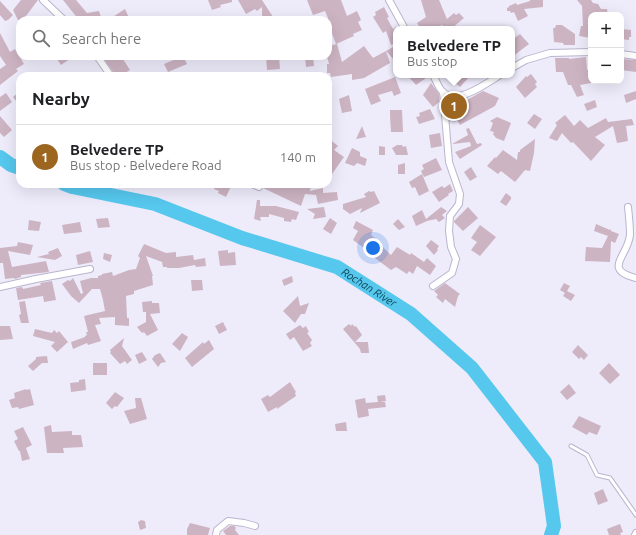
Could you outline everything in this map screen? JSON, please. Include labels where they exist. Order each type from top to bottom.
[{"type":"street","points":[[43,0],[59,16]]},
{"type":"street","points":[[389,0],[403,26]]},
{"type":"street","points":[[515,66],[526,60],[550,53],[588,52]]},
{"type":"street","points":[[624,54],[636,56]]},
{"type":"street","points":[[100,60],[109,72]]},
{"type":"street","points":[[433,286],[452,273],[456,259],[451,247],[449,231],[450,216],[459,204],[460,194],[449,162],[443,92],[434,78]]},
{"type":"street","points":[[443,92],[452,97],[460,96],[495,78]]},
{"type":"street","points":[[628,207],[630,235],[627,246],[618,263],[618,269],[627,276],[636,278]]},
{"type":"street","points":[[0,287],[90,269]]},
{"type":"street","points":[[216,535],[217,530],[228,521],[255,526]]},
{"type":"lane","points":[[571,446],[587,455],[597,475],[610,478],[636,515]]},
{"type":"building","points":[[21,0],[38,0],[26,16],[16,16],[13,10]]},
{"type":"building","points":[[63,0],[76,0],[87,13],[99,11],[101,16],[76,16]]},
{"type":"building","points":[[208,0],[232,0],[232,2],[220,5],[221,7],[212,10]]},
{"type":"building","points":[[238,0],[262,0],[272,16],[262,16],[262,7],[257,11],[255,9],[246,14]]},
{"type":"building","points":[[307,0],[341,0],[347,16],[357,11],[361,20],[358,22],[362,30],[353,34],[354,36],[336,44],[332,33],[332,16],[327,16],[325,11],[313,15]]},
{"type":"building","points":[[421,0],[439,0],[447,19],[454,13],[456,15],[459,13],[464,18],[455,26],[419,26],[417,23],[426,17]]},
{"type":"building","points":[[530,0],[543,0],[543,7],[524,9],[528,16],[518,21],[514,12],[511,13],[510,11],[507,11],[509,6],[516,3],[517,5]]},
{"type":"building","points":[[577,0],[591,0],[593,3],[598,4],[601,9],[607,9],[608,12],[588,12],[588,38],[579,36],[581,26],[583,26],[582,6]]},
{"type":"building","points":[[0,1],[13,15],[5,21],[0,15]]},
{"type":"building","points":[[384,7],[389,17],[387,18],[393,29],[393,44],[391,45],[386,31],[383,33],[373,17],[376,15],[375,12]]},
{"type":"building","points":[[125,9],[128,16],[114,16]]},
{"type":"building","points":[[556,25],[562,25],[575,34],[575,45],[564,45],[563,43],[554,42],[553,28],[555,28]]},
{"type":"building","points":[[624,29],[631,30],[631,37],[629,37],[629,40],[624,39]]},
{"type":"building","points":[[0,33],[10,52],[15,49],[16,51],[16,60],[22,60],[24,64],[16,69],[18,71],[0,85],[0,69],[6,65],[0,56]]},
{"type":"building","points":[[520,34],[529,44],[515,55],[515,38]]},
{"type":"building","points":[[337,44],[342,62],[364,46],[373,58],[386,51],[390,63],[364,78],[352,80],[352,74],[332,77],[332,72],[327,72],[327,64],[329,64],[328,60],[332,60],[332,45]]},
{"type":"building","points":[[393,47],[393,59],[386,51]]},
{"type":"building","points":[[586,57],[588,84],[580,85],[584,95],[577,97],[571,85],[568,85],[563,72],[556,72],[555,58],[569,59]]},
{"type":"building","points":[[624,59],[636,60],[636,72],[624,70]]},
{"type":"building","points":[[58,60],[68,60],[61,65]]},
{"type":"building","points":[[105,60],[124,60],[130,70],[127,72],[113,72]]},
{"type":"building","points":[[174,60],[185,60],[187,64],[168,72],[164,64]]},
{"type":"building","points":[[266,60],[279,60],[280,69],[267,70]]},
{"type":"building","points":[[305,60],[313,60],[314,66],[306,67]]},
{"type":"building","points":[[531,74],[537,82],[535,84],[537,87],[525,98],[516,87],[526,76],[527,77]]},
{"type":"building","points":[[395,78],[401,93],[394,96],[392,91],[378,95],[381,101],[371,105],[365,89]]},
{"type":"building","points":[[410,78],[426,78],[416,85]]},
{"type":"building","points":[[450,78],[468,78],[460,87]]},
{"type":"building","points":[[431,83],[439,94],[439,102],[433,107],[423,95]]},
{"type":"building","points":[[483,91],[499,98],[495,106],[460,125],[457,120],[454,122],[450,116],[449,110]]},
{"type":"building","points":[[636,91],[636,99],[626,103],[624,95]]},
{"type":"building","points":[[6,93],[12,102],[0,111],[0,97]]},
{"type":"building","points":[[349,95],[352,111],[342,113],[339,99]]},
{"type":"building","points":[[595,100],[597,107],[587,111],[584,104]]},
{"type":"building","points":[[430,109],[435,119],[419,124],[416,117],[420,116],[419,113]]},
{"type":"building","points":[[390,110],[402,110],[403,132],[391,132]]},
{"type":"building","points":[[534,114],[542,119],[535,129],[527,123]]},
{"type":"building","points":[[565,115],[574,126],[580,120],[588,128],[606,118],[608,122],[632,119],[634,125],[626,126],[628,141],[617,143],[613,126],[595,137],[605,145],[591,161],[562,133],[557,141],[549,138],[557,125],[555,123]]},
{"type":"building","points":[[0,116],[12,130],[4,137],[0,133]]},
{"type":"building","points":[[497,117],[511,123],[504,141],[496,138],[493,134],[494,132],[490,131],[493,123],[490,121]]},
{"type":"building","points":[[362,126],[366,137],[356,139]]},
{"type":"building","points":[[469,128],[477,144],[481,143],[482,145],[460,159],[455,152],[471,146],[470,142],[452,144],[468,135],[466,129]]},
{"type":"building","points":[[440,133],[442,146],[431,148],[429,135]]},
{"type":"building","points":[[535,139],[530,171],[525,170],[515,182],[501,171],[498,174],[487,166],[503,150],[517,160],[518,152],[520,152],[520,150]]},
{"type":"building","points":[[332,141],[338,146],[334,150],[344,157],[332,174]]},
{"type":"building","points":[[397,145],[402,145],[403,147],[406,146],[408,155],[396,155],[392,148]]},
{"type":"building","points":[[379,146],[385,147],[385,155],[379,155]]},
{"type":"building","points":[[352,148],[360,152],[360,156],[367,159],[365,166],[357,163],[354,166],[345,163]]},
{"type":"building","points":[[436,158],[442,170],[424,177],[421,171],[424,169],[422,165]]},
{"type":"building","points":[[405,163],[405,174],[398,174],[398,165]]},
{"type":"building","points":[[471,167],[477,177],[470,181],[464,172]]},
{"type":"building","points":[[422,174],[429,191],[419,196],[415,187],[412,188],[409,182]]},
{"type":"building","points":[[450,184],[453,191],[439,202],[432,192],[442,186],[444,188]]},
{"type":"building","points":[[215,188],[230,188],[226,197]]},
{"type":"building","points":[[263,188],[310,188],[310,191],[323,188],[323,193],[337,192],[338,200],[318,204],[316,195],[305,194],[301,206]]},
{"type":"building","points":[[369,191],[374,191],[380,203],[360,213],[362,208],[350,214],[343,209],[343,204],[366,197],[364,194]]},
{"type":"building","points":[[506,193],[511,197],[511,199],[506,206],[500,202]]},
{"type":"building","points":[[257,200],[260,200],[260,206],[276,206],[299,212],[296,220],[292,219],[291,222],[284,221],[284,218],[269,214],[269,217],[260,217],[261,221],[254,219]]},
{"type":"building","points":[[324,207],[326,217],[313,219],[315,214],[307,209]]},
{"type":"building","points":[[441,207],[447,211],[442,215],[445,218],[439,222],[436,219],[416,226],[412,216],[422,210],[426,219]]},
{"type":"building","points":[[468,207],[478,218],[463,231],[454,221]]},
{"type":"building","points":[[108,218],[110,227],[98,228],[96,219]]},
{"type":"building","points":[[330,218],[337,223],[331,234],[323,229]]},
{"type":"building","points":[[398,219],[405,227],[399,230],[393,224]]},
{"type":"building","points":[[29,220],[41,222],[39,231],[28,230]]},
{"type":"building","points":[[356,221],[373,230],[371,235],[382,243],[380,244],[391,255],[397,247],[410,255],[411,253],[424,262],[427,258],[436,266],[430,275],[417,266],[413,274],[409,271],[407,274],[396,267],[391,270],[375,258],[378,253],[374,246],[367,243],[364,248],[353,240],[358,231],[353,228]]},
{"type":"building","points":[[80,222],[82,232],[64,234],[62,225]]},
{"type":"building","points":[[596,224],[610,230],[611,229],[611,231],[619,234],[615,243],[611,241],[610,262],[585,261],[586,247],[602,248],[608,236],[594,231]]},
{"type":"building","points":[[480,225],[496,237],[480,256],[471,250],[477,242],[471,238]]},
{"type":"building","points":[[431,240],[439,246],[434,255],[426,246]]},
{"type":"building","points":[[18,242],[33,245],[30,255],[8,251],[12,267],[46,261],[49,272],[21,275],[21,277],[15,279],[5,279],[3,263],[0,263],[0,248],[17,246]]},
{"type":"building","points":[[144,244],[166,253],[176,252],[176,257],[193,255],[194,260],[205,258],[206,266],[196,267],[195,265],[179,268],[167,268],[163,267],[162,262],[146,256],[153,276],[153,285],[134,291],[134,294],[126,296],[129,326],[115,325],[115,317],[99,318],[101,324],[95,325],[101,341],[88,345],[87,343],[73,349],[71,342],[85,337],[87,335],[86,332],[88,332],[84,316],[105,311],[100,289],[92,289],[79,303],[71,296],[62,284],[73,278],[81,294],[83,293],[80,281],[98,278],[98,276],[102,274],[112,272],[113,276],[136,269],[140,258],[138,256]]},
{"type":"building","points":[[58,248],[62,256],[55,260],[37,257],[49,254],[48,252]]},
{"type":"building","points":[[228,250],[228,253],[235,252],[236,265],[220,266],[218,251]]},
{"type":"building","points":[[90,251],[93,262],[78,265],[76,255]]},
{"type":"building","points":[[104,253],[112,255],[110,262],[103,259]]},
{"type":"building","points":[[292,276],[293,282],[284,286],[282,280]]},
{"type":"building","points":[[191,280],[202,280],[203,290],[192,291]]},
{"type":"building","points":[[52,281],[56,300],[44,302],[43,296],[18,300],[16,288],[22,287],[23,289],[41,285],[40,283]]},
{"type":"building","points":[[445,283],[460,294],[455,307],[445,299],[443,303],[436,297],[438,295],[434,291]]},
{"type":"building","points":[[564,283],[570,286],[567,291],[575,295],[571,301],[563,296],[565,293],[560,290]]},
{"type":"building","points":[[298,296],[300,306],[309,303],[305,314],[301,314],[295,323],[283,311]]},
{"type":"building","points":[[25,301],[29,323],[21,323],[19,315],[21,314],[19,302]]},
{"type":"building","points":[[152,301],[152,303],[159,303],[160,313],[150,314],[158,330],[147,336],[137,327],[146,322],[146,312],[143,312],[142,302]]},
{"type":"building","points":[[223,322],[227,330],[219,334],[215,326]]},
{"type":"building","points":[[349,324],[351,326],[352,324],[355,327],[356,326],[362,335],[355,342],[368,342],[369,353],[361,353],[360,349],[343,329]]},
{"type":"building","points":[[300,325],[303,328],[306,326],[309,332],[307,333],[312,340],[310,343],[312,346],[303,351],[294,337],[290,340],[286,334]]},
{"type":"building","points":[[0,326],[10,326],[13,339],[0,340]]},
{"type":"building","points":[[35,329],[52,333],[54,330],[57,333],[59,331],[68,342],[57,352],[51,346],[55,342],[33,336]]},
{"type":"building","points":[[182,333],[188,337],[180,351],[172,344]]},
{"type":"building","points":[[124,338],[122,346],[132,360],[127,364],[125,361],[120,364],[110,353],[110,350]]},
{"type":"building","points":[[209,340],[214,349],[192,367],[185,358],[203,342],[204,344]]},
{"type":"building","points":[[578,345],[588,355],[584,360],[581,357],[579,359],[572,352]]},
{"type":"building","points":[[142,352],[147,360],[139,364],[135,355]]},
{"type":"building","points":[[160,353],[166,362],[161,363],[158,367],[152,359],[155,355]]},
{"type":"building","points":[[47,356],[48,363],[42,363],[33,371],[28,366],[36,359],[36,357]]},
{"type":"building","points":[[93,363],[107,363],[107,375],[93,375]]},
{"type":"building","points":[[609,363],[620,375],[610,384],[599,373]]},
{"type":"building","points":[[85,379],[86,390],[71,392],[70,383],[79,382],[79,380]]},
{"type":"building","points":[[290,382],[296,392],[296,396],[277,409],[277,407],[268,412],[261,399],[268,395],[270,397]]},
{"type":"building","points":[[569,384],[576,393],[567,400],[560,392]]},
{"type":"building","points":[[30,389],[34,405],[19,409],[18,407],[12,408],[9,400],[15,398],[14,393]]},
{"type":"building","points":[[115,392],[124,398],[117,407],[115,406],[112,409],[106,403]]},
{"type":"building","points":[[385,395],[386,401],[380,402],[385,402],[386,407],[368,409],[369,416],[358,418],[355,400],[365,398],[366,403],[378,402],[377,396]]},
{"type":"building","points":[[135,398],[141,398],[147,419],[130,424],[124,411],[136,408]]},
{"type":"building","points":[[579,416],[601,426],[597,435],[589,432],[587,435],[572,427]]},
{"type":"building","points":[[346,422],[347,431],[336,431],[335,424]]},
{"type":"building","points":[[51,425],[52,432],[72,431],[72,435],[81,435],[83,447],[63,448],[64,453],[47,453],[44,427]]},
{"type":"building","points":[[23,427],[32,445],[26,448],[30,459],[22,461],[20,451],[14,441],[18,439],[14,431]]},
{"type":"building","points":[[603,489],[608,501],[598,505],[594,493]]},
{"type":"building","points":[[141,520],[145,521],[146,528],[140,530],[138,522]]},
{"type":"building","points":[[190,523],[210,528],[208,535],[187,535],[187,529]]},
{"type":"building","points":[[620,524],[623,532],[620,533],[621,535],[609,535],[607,529]]},
{"type":"building","points":[[230,526],[234,526],[236,528],[235,530],[239,535],[226,535],[223,531]]},
{"type":"waterway","name":"Rochan River","points":[[0,157],[16,167]]},
{"type":"waterway","name":"Rochan River","points":[[77,188],[155,204],[242,238],[337,267],[411,314],[472,368],[545,462],[554,526],[551,535]]},
{"type":"place","name":"Belvedere TP","points":[[454,106]]}]
